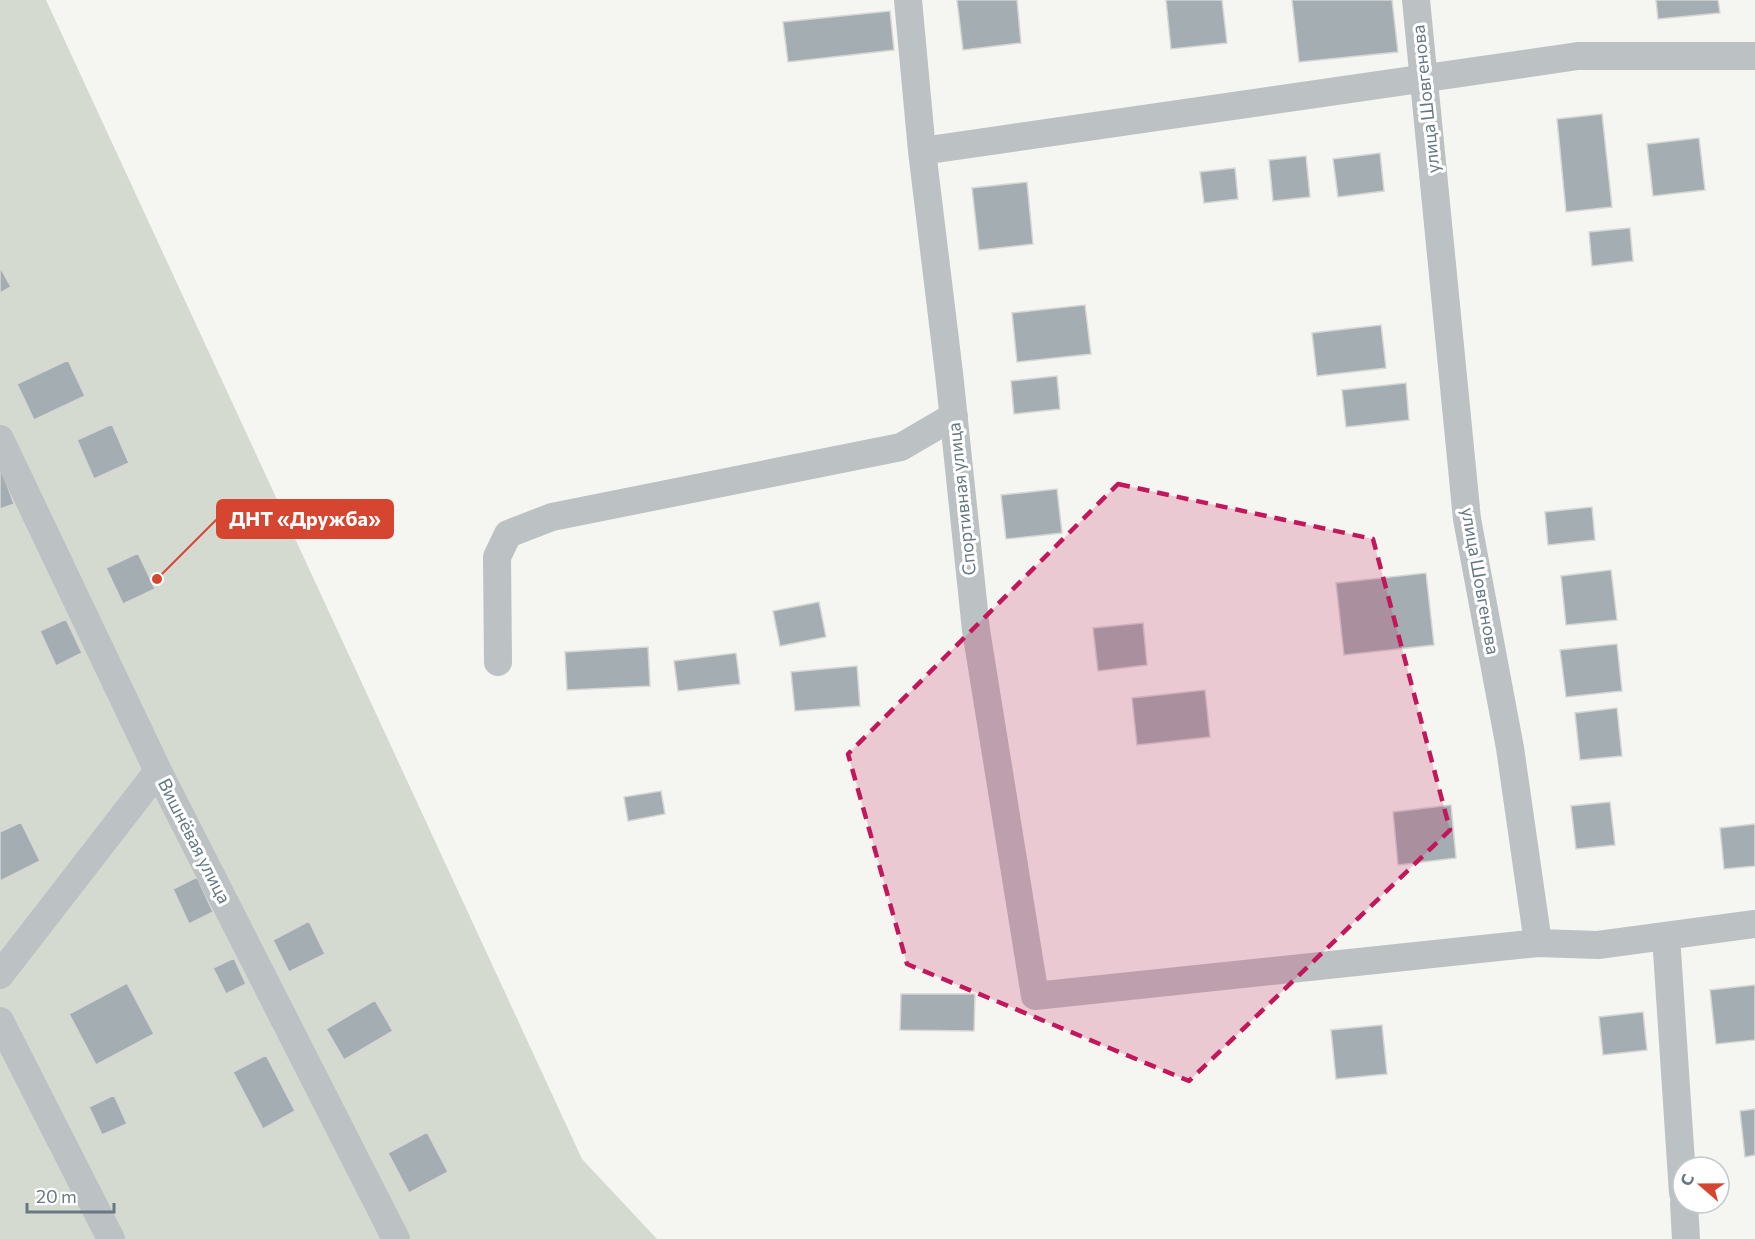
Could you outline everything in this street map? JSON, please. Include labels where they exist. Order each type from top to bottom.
[{"type":"street","name":"Спортивная улица","points":[[908,0],[922,151],[954,416],[976,630],[1035,996],[1538,943]]},
{"type":"street","name":"улица Шовгенова","points":[[1416,0],[1467,519],[1510,748],[1538,943]]},
{"type":"street","points":[[922,151],[1578,56],[1755,56]]},
{"type":"street","points":[[498,662],[497,557],[508,534],[552,517],[901,447],[954,416]]},
{"type":"street","name":"Вишнёвая улица","points":[[0,439],[158,771],[396,1239]]},
{"type":"street","points":[[0,975],[158,771]]},
{"type":"street","points":[[1538,943],[1598,945],[1755,924]]},
{"type":"street","points":[[1666,936],[1680,1155]]},
{"type":"street","points":[[0,1021],[111,1239]]},
{"type":"street","points":[[1685,1215],[1686,1239]]},
{"type":"highlighted area","points":[[1118,484],[1373,539],[1450,830],[1189,1081],[907,964],[848,754]]},
{"type":"shaded area","points":[[0,0],[46,0],[582,1159],[657,1239],[0,1239]]},
{"type":"building","points":[[957,0],[1017,0],[1021,43],[963,50]]},
{"type":"building","points":[[1166,0],[1222,0],[1227,43],[1171,49]]},
{"type":"building","points":[[1292,0],[1392,0],[1398,52],[1299,62]]},
{"type":"building","points":[[1656,0],[1718,0],[1720,13],[1658,19]]},
{"type":"building","points":[[890,11],[894,50],[788,62],[783,22]]},
{"type":"building","points":[[1602,114],[1612,207],[1566,212],[1557,119]]},
{"type":"building","points":[[1699,138],[1705,190],[1653,196],[1647,144]]},
{"type":"building","points":[[1380,153],[1384,191],[1338,197],[1333,159]]},
{"type":"building","points":[[1306,156],[1310,197],[1273,201],[1269,160]]},
{"type":"building","points":[[1235,168],[1238,199],[1204,203],[1200,172]]},
{"type":"building","points":[[1027,182],[1033,244],[979,250],[972,188]]},
{"type":"building","points":[[1630,228],[1633,261],[1592,266],[1589,232]]},
{"type":"building","points":[[0,267],[11,287],[0,293]]},
{"type":"building","points":[[1085,305],[1091,354],[1017,362],[1012,313]]},
{"type":"building","points":[[1381,325],[1386,368],[1317,376],[1312,333]]},
{"type":"building","points":[[68,360],[85,396],[34,420],[17,384]]},
{"type":"building","points":[[1057,376],[1060,409],[1014,414],[1011,381]]},
{"type":"building","points":[[1406,383],[1409,420],[1346,427],[1342,390]]},
{"type":"building","points":[[112,424],[129,463],[94,479],[77,440]]},
{"type":"building","points":[[0,465],[14,504],[0,509]]},
{"type":"building","points":[[1057,489],[1062,533],[1006,539],[1001,495]]},
{"type":"building","points":[[1592,507],[1595,540],[1548,545],[1545,512]]},
{"type":"building","points":[[138,553],[155,589],[123,604],[106,568]]},
{"type":"building","points":[[1611,570],[1617,620],[1566,625],[1561,576]]},
{"type":"building","points":[[1426,573],[1434,645],[1344,655],[1336,583]]},
{"type":"building","points":[[819,602],[826,637],[780,646],[773,611]]},
{"type":"building","points":[[66,619],[82,653],[56,666],[40,631]]},
{"type":"building","points":[[1143,623],[1147,665],[1098,671],[1093,628]]},
{"type":"building","points":[[1617,644],[1622,691],[1566,697],[1560,650]]},
{"type":"building","points":[[648,647],[650,686],[567,690],[565,652]]},
{"type":"building","points":[[736,653],[740,684],[678,691],[674,661]]},
{"type":"building","points":[[857,666],[860,706],[795,711],[791,672]]},
{"type":"building","points":[[1205,690],[1210,737],[1137,745],[1132,698]]},
{"type":"building","points":[[1617,708],[1622,756],[1580,760],[1575,713]]},
{"type":"building","points":[[661,791],[665,814],[628,821],[624,797]]},
{"type":"building","points":[[1610,802],[1615,845],[1576,849],[1571,806]]},
{"type":"building","points":[[1451,805],[1456,858],[1398,865],[1393,812]]},
{"type":"building","points":[[21,822],[40,861],[0,881],[0,832]]},
{"type":"building","points":[[1755,824],[1755,866],[1724,869],[1720,828]]},
{"type":"building","points":[[197,877],[213,912],[189,924],[173,889]]},
{"type":"building","points":[[309,921],[325,954],[289,972],[273,940]]},
{"type":"building","points":[[234,958],[246,984],[226,994],[213,968]]},
{"type":"building","points":[[127,983],[154,1034],[96,1065],[69,1014]]},
{"type":"building","points":[[1755,985],[1755,1040],[1716,1044],[1710,990]]},
{"type":"building","points":[[901,994],[975,994],[974,1031],[900,1030]]},
{"type":"building","points":[[375,1000],[393,1031],[344,1060],[326,1029]]},
{"type":"building","points":[[1643,1012],[1647,1050],[1603,1055],[1599,1017]]},
{"type":"building","points":[[1382,1025],[1387,1074],[1336,1079],[1331,1030]]},
{"type":"building","points":[[266,1055],[295,1111],[263,1129],[233,1072]]},
{"type":"building","points":[[114,1095],[127,1124],[102,1135],[89,1107]]},
{"type":"building","points":[[1755,1109],[1755,1155],[1745,1157],[1740,1111]]},
{"type":"building","points":[[427,1132],[448,1172],[409,1193],[388,1153]]},
{"type":"place","name":"ДНТ «Дружба»","points":[[157,579]]}]
